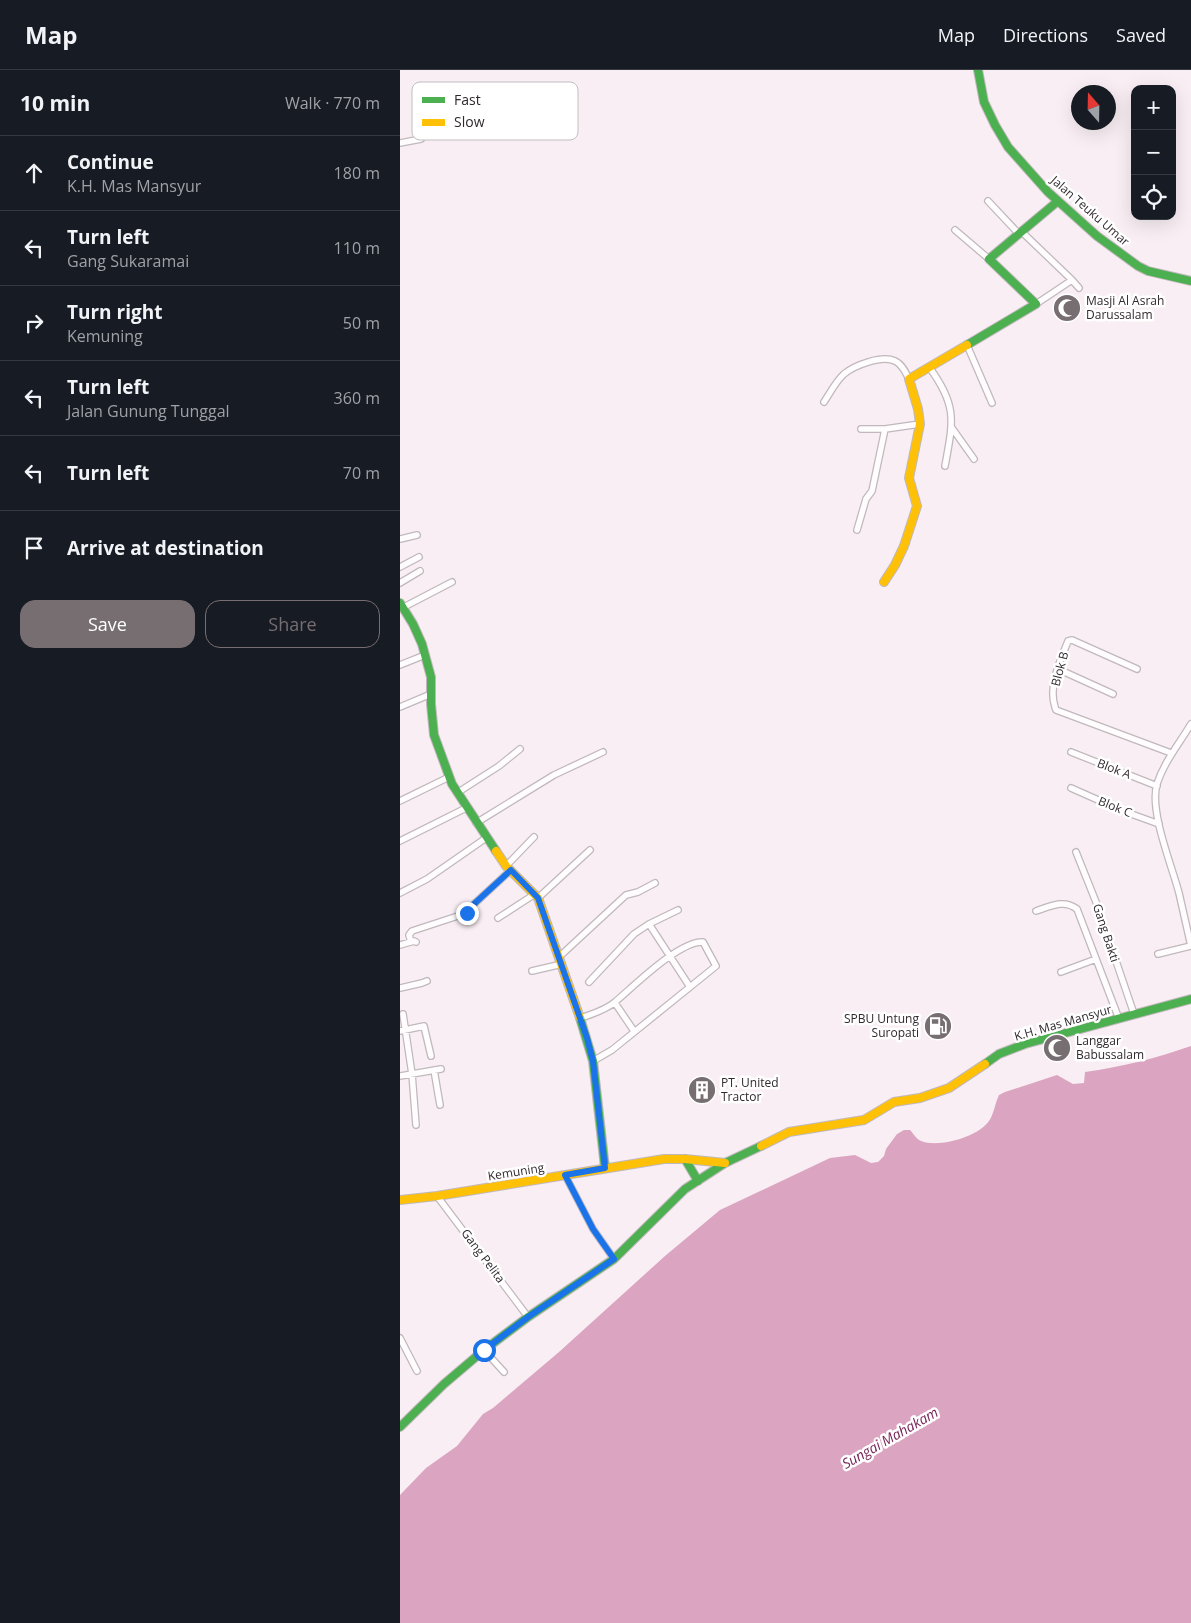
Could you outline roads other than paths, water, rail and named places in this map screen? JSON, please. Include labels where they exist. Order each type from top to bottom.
[{"type":"street","name":"Jalan Teuku Umar","points":[[978,70],[984,102],[997,129],[1008,147],[1058,201],[1097,236],[1138,266],[1148,271],[1191,280]]},
{"type":"street","points":[[400,143],[421,140]]},
{"type":"street","points":[[988,201],[1079,288]]},
{"type":"street","points":[[989,259],[1058,201]]},
{"type":"street","points":[[955,230],[989,259],[1036,304]]},
{"type":"street","points":[[909,379],[1036,304],[1072,280]]},
{"type":"street","points":[[967,345],[992,403]]},
{"type":"street","points":[[824,402],[843,374],[868,362],[885,359],[896,361],[903,368],[909,379],[918,409],[920,424],[909,478],[916,502],[916,514],[901,553],[884,582]]},
{"type":"street","points":[[929,367],[942,384],[952,414],[952,428],[945,466]]},
{"type":"street","points":[[861,429],[885,429],[920,424]]},
{"type":"street","points":[[952,428],[974,459]]},
{"type":"street","points":[[856,530],[866,499],[872,491],[885,429]]},
{"type":"street","points":[[400,539],[417,535]]},
{"type":"street","points":[[400,567],[419,557]]},
{"type":"street","points":[[400,583],[420,571]]},
{"type":"street","points":[[452,582],[402,609],[413,624],[422,644],[431,677],[434,735],[457,793],[466,808],[508,868],[537,896],[581,1018],[593,1061],[605,1168]]},
{"type":"street","name":"Blok B","points":[[1137,669],[1072,640],[1068,641],[1054,685],[1054,704],[1056,710],[1171,753]]},
{"type":"street","points":[[400,665],[425,655]]},
{"type":"street","points":[[1058,668],[1113,694]]},
{"type":"street","points":[[400,707],[432,694]]},
{"type":"street","points":[[1158,954],[1191,946],[1179,894],[1159,824],[1156,786],[1171,753],[1191,724]]},
{"type":"street","points":[[457,793],[499,766],[520,749]]},
{"type":"street","points":[[476,823],[554,775],[604,752]]},
{"type":"street","name":"Blok A","points":[[1071,752],[1156,786]]},
{"type":"street","points":[[400,801],[450,777]]},
{"type":"street","name":"Blok C","points":[[1071,788],[1123,811],[1159,824]]},
{"type":"street","points":[[400,842],[466,808]]},
{"type":"street","points":[[400,945],[413,942],[409,935],[412,932],[467,913],[534,837]]},
{"type":"street","points":[[400,894],[427,879],[486,838]]},
{"type":"street","points":[[498,918],[537,896],[590,850]]},
{"type":"street","name":"Gang Bakti","points":[[1076,852],[1096,902],[1134,1014]]},
{"type":"street","points":[[532,971],[560,960],[626,895],[638,892],[655,883]]},
{"type":"street","points":[[1036,911],[1060,903],[1071,904],[1077,909],[1119,1019]]},
{"type":"street","points":[[588,982],[634,934],[649,924],[678,910]]},
{"type":"street","points":[[649,924],[690,986]]},
{"type":"street","points":[[581,1018],[615,1003],[669,956],[694,943],[703,942],[716,966],[604,1056],[593,1061]]},
{"type":"street","points":[[1061,972],[1096,960]]},
{"type":"street","points":[[400,988],[427,980]]},
{"type":"street","name":"K.H. Mas Mansyur","points":[[400,1427],[444,1384],[484,1350],[528,1317],[614,1259],[636,1239],[665,1207],[686,1189],[725,1163],[789,1132],[864,1120],[894,1102],[920,1098],[949,1088],[1000,1054],[1045,1038],[1191,999]]},
{"type":"street","points":[[615,1003],[634,1031]]},
{"type":"street","points":[[404,1014],[403,1030],[412,1074],[416,1125]]},
{"type":"street","points":[[403,1030],[424,1026],[431,1056]]},
{"type":"street","points":[[1045,1038],[1052,1058]]},
{"type":"street","points":[[400,1076],[438,1070],[440,1105]]},
{"type":"street","name":"Kemuning","points":[[400,1200],[437,1196],[664,1159],[725,1163]]},
{"type":"street","points":[[685,1159],[698,1181]]},
{"type":"street","points":[[565,1175],[593,1229],[614,1259]]},
{"type":"street","name":"Gang Pelita","points":[[437,1196],[528,1317]]},
{"type":"street","points":[[400,1338],[417,1371]]},
{"type":"street","points":[[484,1350],[504,1372]]},
{"type":"water","name":"Sungai Mahakam","points":[[1191,1046],[1191,1623],[400,1623],[400,1495],[426,1468],[457,1446],[483,1414],[493,1408],[559,1352],[665,1256],[720,1210],[830,1158],[855,1155],[871,1163],[878,1162],[884,1156],[886,1149],[897,1134],[904,1130],[910,1130],[916,1138],[929,1143],[958,1140],[984,1127],[992,1115],[999,1095],[1005,1092],[1057,1075],[1073,1084],[1084,1083],[1085,1072],[1139,1062]]},
{"type":"place","name":"Masji Al Asrah Darussalam","points":[[1067,308]]},
{"type":"place","name":"SPBU Untung Suropati","points":[[938,1026]]},
{"type":"place","name":"Langgar Babussalam","points":[[1057,1048]]},
{"type":"place","name":"PT. United Tractor","points":[[702,1090]]}]
